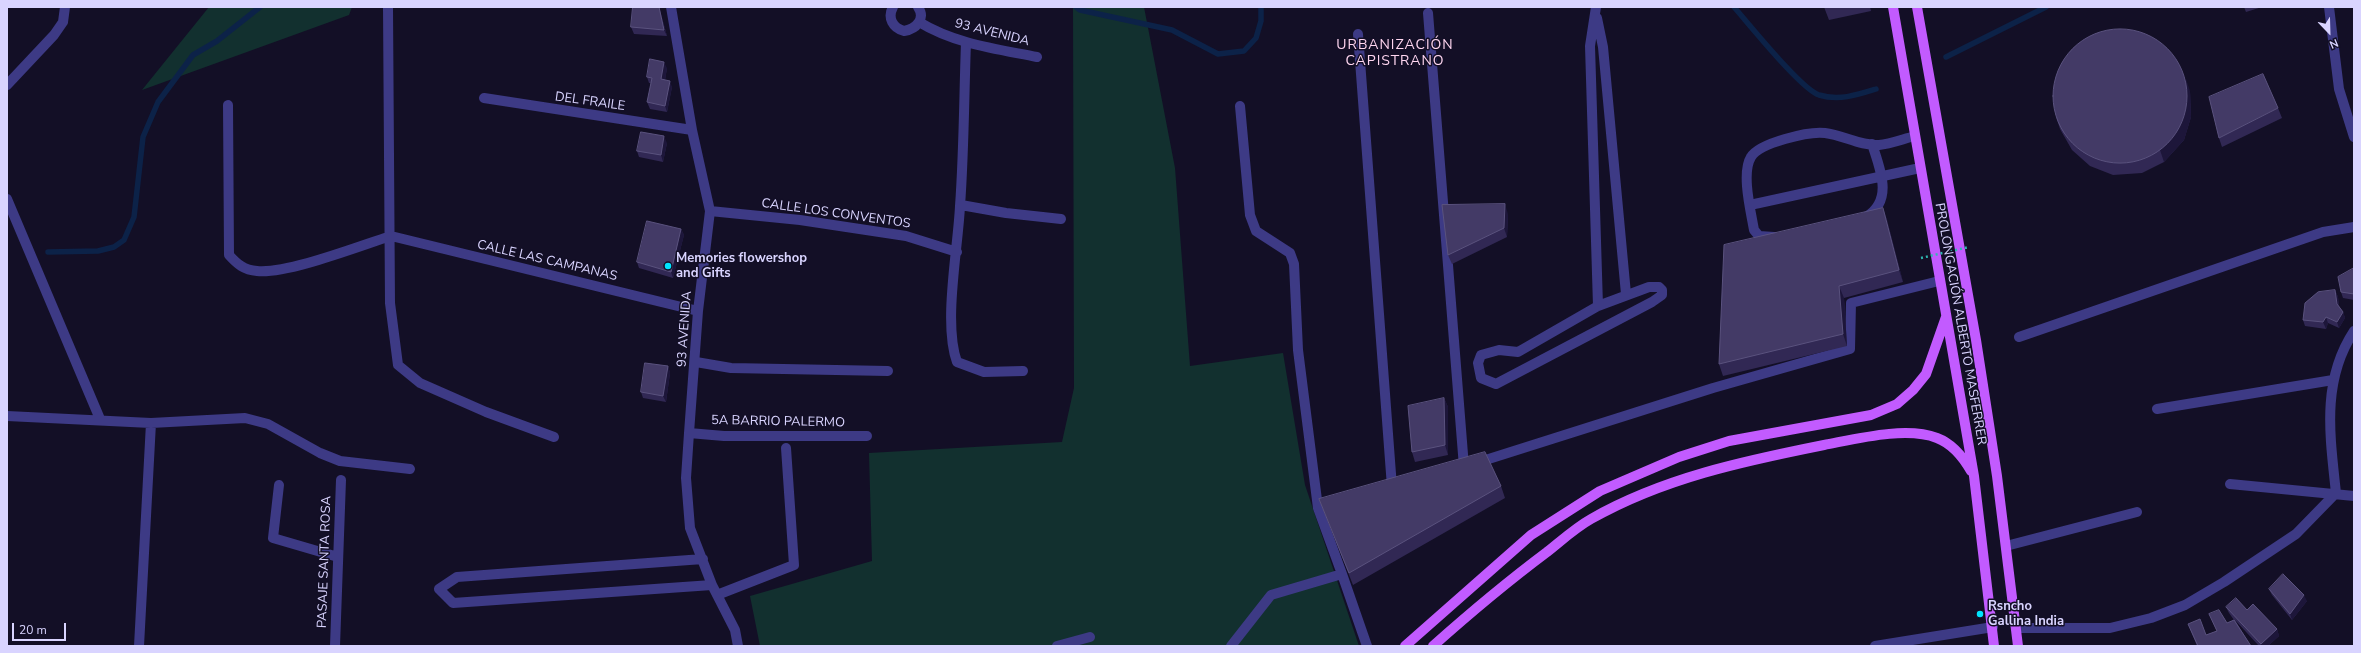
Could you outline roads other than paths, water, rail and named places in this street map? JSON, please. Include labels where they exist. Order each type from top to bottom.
[{"type":"main road","name":"PROLONGACIÓN ALBERTO MASFERRER","points":[[1893,7],[1939,281],[1974,476],[1993,627],[1994,646]]},
{"type":"main road","name":"PROLONGACIÓN ALBERTO MASFERRER","points":[[1917,7],[1976,340],[2006,546],[2018,646]]},
{"type":"main road","points":[[1405,646],[1531,535],[1600,491],[1679,457],[1729,441],[1871,415],[1897,404],[1913,390],[1926,374],[1946,317]]},
{"type":"main road","points":[[1433,646],[1492,594],[1589,520],[1628,499],[1726,466],[1857,438],[1921,434],[1937,438],[1956,449],[1974,476]]},
{"type":"street","points":[[7,85],[54,35],[63,22],[65,7]]},
{"type":"street","points":[[388,7],[389,183],[391,236],[390,303],[398,365],[420,383],[486,412],[554,436]]},
{"type":"street","name":"93 AVENIDA","points":[[671,7],[692,130],[710,211],[698,312],[696,362],[686,478],[690,528],[712,585],[734,630],[738,646]]},
{"type":"street","points":[[889,8],[891,20],[898,29],[910,30],[919,22],[921,16],[918,7]]},
{"type":"street","points":[[2330,7],[2339,89],[2354,137]]},
{"type":"street","points":[[1596,11],[1603,47],[1626,294]]},
{"type":"street","points":[[1596,11],[1590,46],[1598,306]]},
{"type":"street","points":[[1428,14],[1460,468],[1713,388],[1850,349],[1850,303],[1939,281]]},
{"type":"street","name":"93 AVENIDA","points":[[919,22],[934,31],[966,42],[1037,57]]},
{"type":"street","points":[[1358,34],[1392,487]]},
{"type":"street","points":[[966,42],[960,205],[951,321],[952,349],[957,362],[984,372],[1023,371]]},
{"type":"street","name":"DEL FRAILE","points":[[484,98],[692,130]]},
{"type":"street","points":[[228,105],[229,254],[239,266],[257,271],[289,267],[391,236]]},
{"type":"street","points":[[1240,106],[1250,215],[1256,231],[1290,254],[1294,264],[1298,350],[1322,507],[1342,574],[1367,646]]},
{"type":"street","points":[[1786,235],[1770,237],[1759,236],[1754,230],[1747,178],[1750,158],[1764,146],[1810,134],[1824,133],[1855,142],[1878,145],[1914,136]]},
{"type":"street","points":[[1859,219],[1876,211],[1880,206],[1882,177],[1872,144]]},
{"type":"street","points":[[1750,205],[1920,168]]},
{"type":"street","points":[[7,199],[100,419]]},
{"type":"street","points":[[960,205],[1006,213],[1061,219]]},
{"type":"street","name":"CALLE LOS CONVENTOS","points":[[710,211],[800,220],[906,236],[957,252]]},
{"type":"street","points":[[2019,337],[2323,232],[2354,227]]},
{"type":"street","name":"CALLE LAS CAMPANAS","points":[[391,236],[698,312]]},
{"type":"street","points":[[1649,286],[1659,287],[1662,290],[1662,294],[1652,302],[1496,384],[1481,378],[1478,363],[1482,355],[1499,350],[1518,352],[1598,306],[1649,286]]},
{"type":"street","points":[[2017,628],[2110,628],[2151,618],[2185,605],[2224,582],[2296,534],[2336,492],[2329,419],[2334,380],[2343,347],[2354,331]]},
{"type":"street","points":[[696,362],[731,368],[888,371]]},
{"type":"street","points":[[2157,409],[2334,380]]},
{"type":"street","points":[[7,416],[100,419],[151,423],[245,418],[268,424],[320,453],[340,461],[410,469]]},
{"type":"street","points":[[139,646],[151,423]]},
{"type":"street","name":"5A BARRIO PALERMO","points":[[689,433],[724,436],[867,436]]},
{"type":"street","points":[[717,595],[794,565],[786,448]]},
{"type":"street","name":"PASAJE SANTA ROSA","points":[[335,646],[341,480]]},
{"type":"street","points":[[2230,484],[2336,492],[2354,496]]},
{"type":"street","points":[[279,485],[273,538],[338,557]]},
{"type":"street","points":[[2006,546],[2137,512]]},
{"type":"street","points":[[703,559],[457,577],[439,589],[453,603],[712,585]]},
{"type":"street","points":[[1231,646],[1271,595],[1342,574]]},
{"type":"street","points":[[1875,646],[1993,627]]},
{"type":"street","points":[[1056,646],[1090,637]]},
{"type":"waterway","points":[[48,252],[98,251],[114,247],[124,240],[134,217],[143,137],[158,102],[193,55],[217,41],[260,7]]},
{"type":"waterway","points":[[1076,7],[1080,10],[1172,30],[1218,54],[1244,51],[1256,38],[1261,21],[1261,7]]},
{"type":"waterway","points":[[1734,7],[1788,69],[1800,81],[1819,95],[1826,97],[1841,97],[1876,89]]},
{"type":"waterway","points":[[1946,57],[2046,7]]},
{"type":"place","name":"Memories flowershop and Gifts","points":[[668,266]]},
{"type":"place","name":"Rsncho Gallina India","points":[[1980,614]]},
{"type":"district","name":"URBANIZACIÓN CAPISTRANO","points":[[1395,54]]}]
